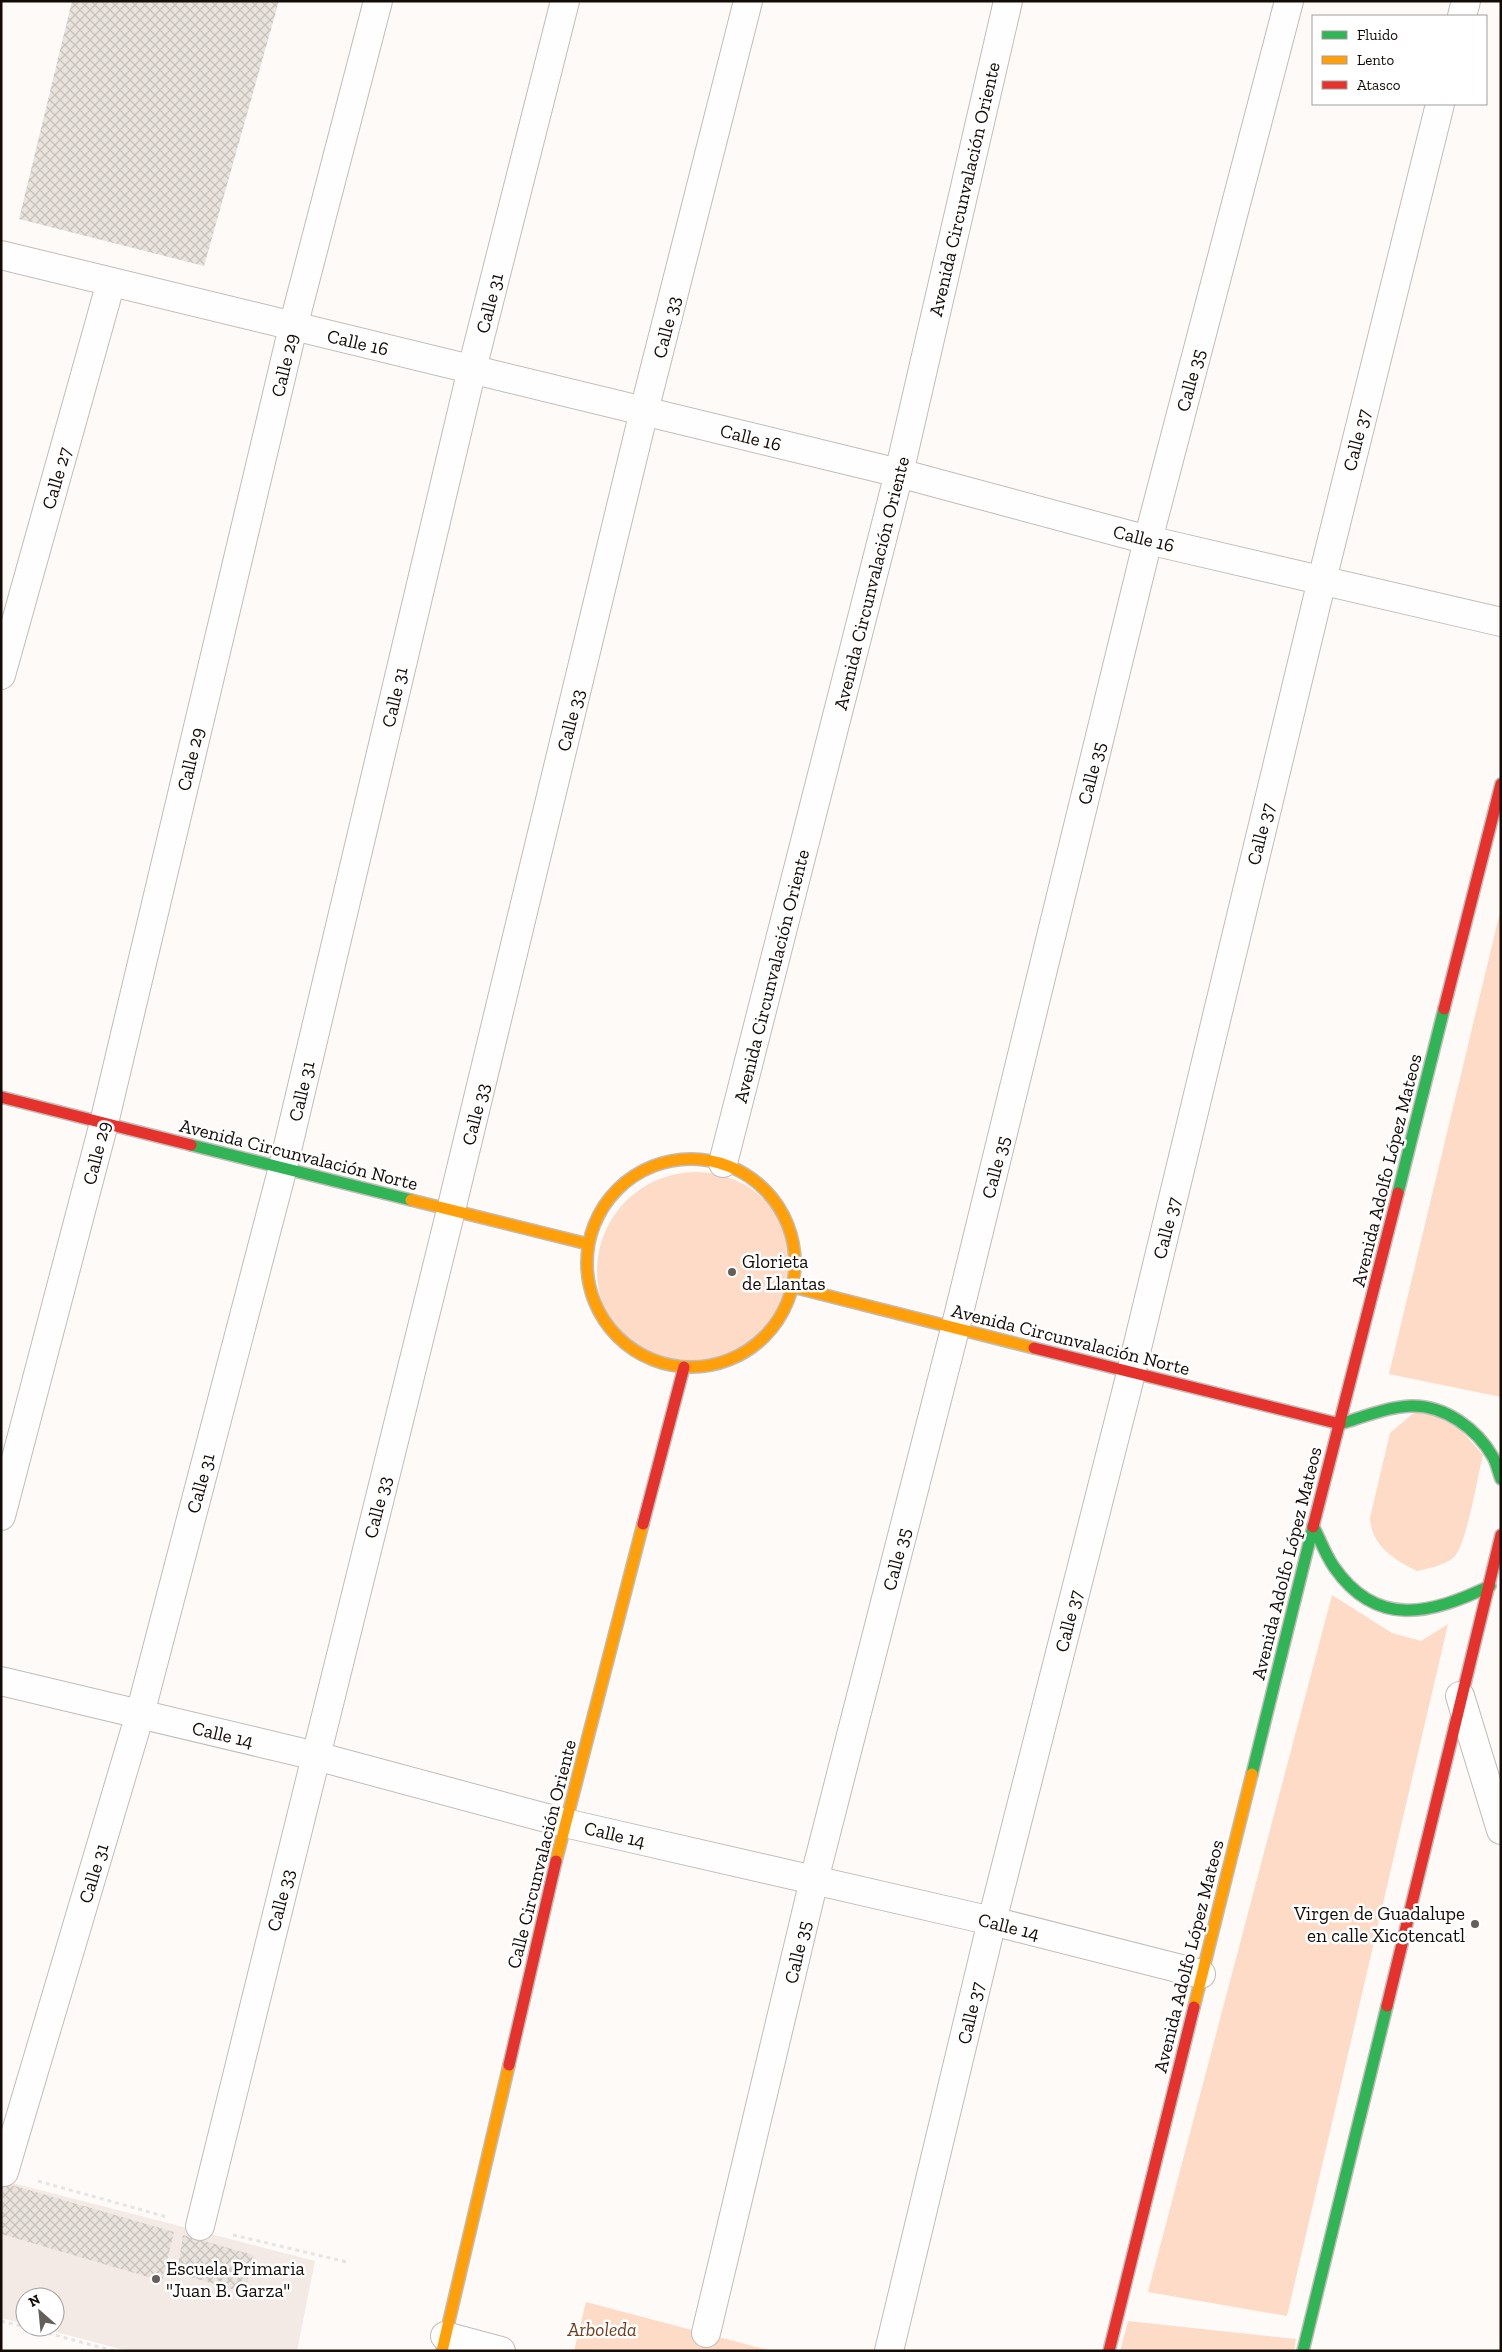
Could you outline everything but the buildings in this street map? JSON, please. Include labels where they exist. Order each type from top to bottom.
[{"type":"main road","name":"Avenida Adolfo López Mateos","points":[[1109,2351],[1313,1526],[1501,784]]},
{"type":"main road","name":"Avenida Circunvalación Norte","points":[[1,1097],[588,1244]]},
{"type":"main road","points":[[693,1158],[723,1163],[751,1176],[774,1198],[790,1225],[796,1256],[793,1287],[782,1314],[765,1338],[741,1355],[713,1365],[684,1367],[650,1359],[620,1340],[598,1313],[587,1279],[588,1244],[597,1216],[614,1192],[636,1173],[664,1162],[693,1158]]},
{"type":"main road","name":"Avenida Circunvalación Norte","points":[[793,1287],[1340,1424]]},
{"type":"main road","name":"Calle Circunvalación Oriente","points":[[443,2343],[565,1823],[684,1367]]},
{"type":"main road","points":[[1340,1424],[1412,1406],[1444,1411],[1474,1433],[1494,1458],[1501,1479]]},
{"type":"main road","points":[[1313,1526],[1334,1566],[1348,1585],[1364,1599],[1396,1612],[1431,1611],[1458,1602],[1495,1585]]},
{"type":"main road","points":[[1303,2351],[1460,1696],[1495,1585],[1501,1535]]},
{"type":"street","name":"Calle 29","points":[[1,1516],[104,1123],[293,327],[378,1]]},
{"type":"street","name":"Calle 31","points":[[4,2172],[140,1714],[283,1167],[472,369],[565,1]]},
{"type":"street","name":"Calle 33","points":[[200,2226],[451,1210],[644,411],[748,1]]},
{"type":"street","name":"Avenida Circunvalación Oriente","points":[[723,1163],[899,473],[1008,1]]},
{"type":"street","name":"Calle 35","points":[[706,2333],[814,1880],[956,1329],[1148,540],[1289,1]]},
{"type":"street","points":[[1462,15],[1466,1]]},
{"type":"street","name":"Calle 37","points":[[889,2351],[992,1921],[1131,1373],[1322,580],[1440,105]]},
{"type":"street","name":"Calle 16","points":[[1,256],[899,473],[1148,540],[1501,622]]},
{"type":"street","name":"Calle 27","points":[[1,675],[111,282]]},
{"type":"street","name":"Calle 14","points":[[1,1681],[316,1756],[565,1823],[992,1921],[1201,1974]]},
{"type":"street","points":[[1460,1696],[1501,1830]]},
{"type":"street","points":[[443,2343],[501,2351]]},
{"type":"path","points":[[1,2320],[15,2324]]},
{"type":"path","points":[[62,2337],[114,2351]]},
{"type":"shaded area","name":"Escuela Primaria \"Juan B. Garza\"","points":[[1,2180],[315,2261],[297,2351],[128,2351],[65,2334],[65,2287],[15,2287],[15,2322],[1,2318]]},
{"type":"green space","points":[[1501,908],[1501,1397],[1389,1374]]},
{"type":"green space","points":[[696,1172],[715,1174],[734,1180],[751,1189],[766,1201],[778,1216],[787,1233],[793,1252],[795,1271],[793,1290],[787,1309],[778,1326],[766,1341],[751,1353],[734,1362],[715,1368],[696,1370],[677,1368],[658,1362],[641,1353],[626,1341],[614,1326],[605,1309],[599,1290],[597,1271],[599,1252],[605,1233],[614,1216],[626,1201],[641,1189],[658,1180],[677,1174]]},
{"type":"green space","points":[[1416,1411],[1444,1411],[1483,1455],[1467,1526],[1458,1552],[1445,1563],[1417,1571],[1400,1562],[1386,1551],[1375,1537],[1370,1518],[1390,1433]]},
{"type":"green space","points":[[1332,1595],[1392,1633],[1421,1641],[1448,1624],[1287,2316],[1148,2292]]},
{"type":"green space","name":"Arboleda","points":[[586,2302],[772,2351],[574,2351]]},
{"type":"green space","points":[[1128,2321],[1296,2339],[1294,2351],[1120,2351]]},
{"type":"traffic: fast","points":[[1398,1193],[1444,1009]]},
{"type":"traffic: fast","points":[[191,1145],[411,1200]]},
{"type":"traffic: fast","points":[[1340,1424],[1393,1408],[1411,1406],[1424,1407],[1448,1414],[1469,1428],[1478,1437],[1496,1462],[1501,1479]]},
{"type":"traffic: fast","points":[[1313,1526],[1334,1567],[1351,1587],[1368,1600],[1387,1608],[1406,1610],[1426,1609],[1447,1604],[1490,1586]]},
{"type":"traffic: fast","points":[[1252,1774],[1313,1527]]},
{"type":"traffic: fast","points":[[1303,2351],[1387,2006]]},
{"type":"traffic: slow","points":[[681,1159],[701,1159],[721,1163],[740,1171],[765,1189],[778,1205],[787,1223],[795,1253],[795,1263],[791,1293],[787,1303],[778,1321],[765,1337],[749,1350],[721,1363],[701,1367],[681,1367],[661,1363],[642,1355],[625,1344],[610,1329],[599,1312],[591,1293],[587,1273],[587,1253],[591,1233],[599,1214],[610,1197],[625,1182],[642,1171],[661,1163],[681,1159]]},
{"type":"traffic: slow","points":[[411,1200],[588,1244]]},
{"type":"traffic: slow","points":[[793,1287],[1034,1348]]},
{"type":"traffic: slow","points":[[556,1861],[643,1524]]},
{"type":"traffic: slow","points":[[1194,2007],[1252,1774]]},
{"type":"traffic: slow","points":[[442,2351],[509,2065]]},
{"type":"traffic: jam","points":[[1444,1009],[1501,784]]},
{"type":"traffic: jam","points":[[1,1097],[191,1145]]},
{"type":"traffic: jam","points":[[1313,1527],[1398,1193]]},
{"type":"traffic: jam","points":[[1034,1348],[1340,1424]]},
{"type":"traffic: jam","points":[[643,1524],[684,1367]]},
{"type":"traffic: jam","points":[[1387,2006],[1501,1535]]},
{"type":"traffic: jam","points":[[509,2065],[556,1861]]},
{"type":"traffic: jam","points":[[1109,2351],[1194,2007]]},
{"type":"place","name":"Glorieta de Llantas","points":[[732,1272]]},
{"type":"place","name":"Virgen de Guadalupe en calle Xicotencatl","points":[[1475,1924]]},
{"type":"place","name":"Escuela Primaria \"Juan B. Garza\"","points":[[156,2279]]}]
